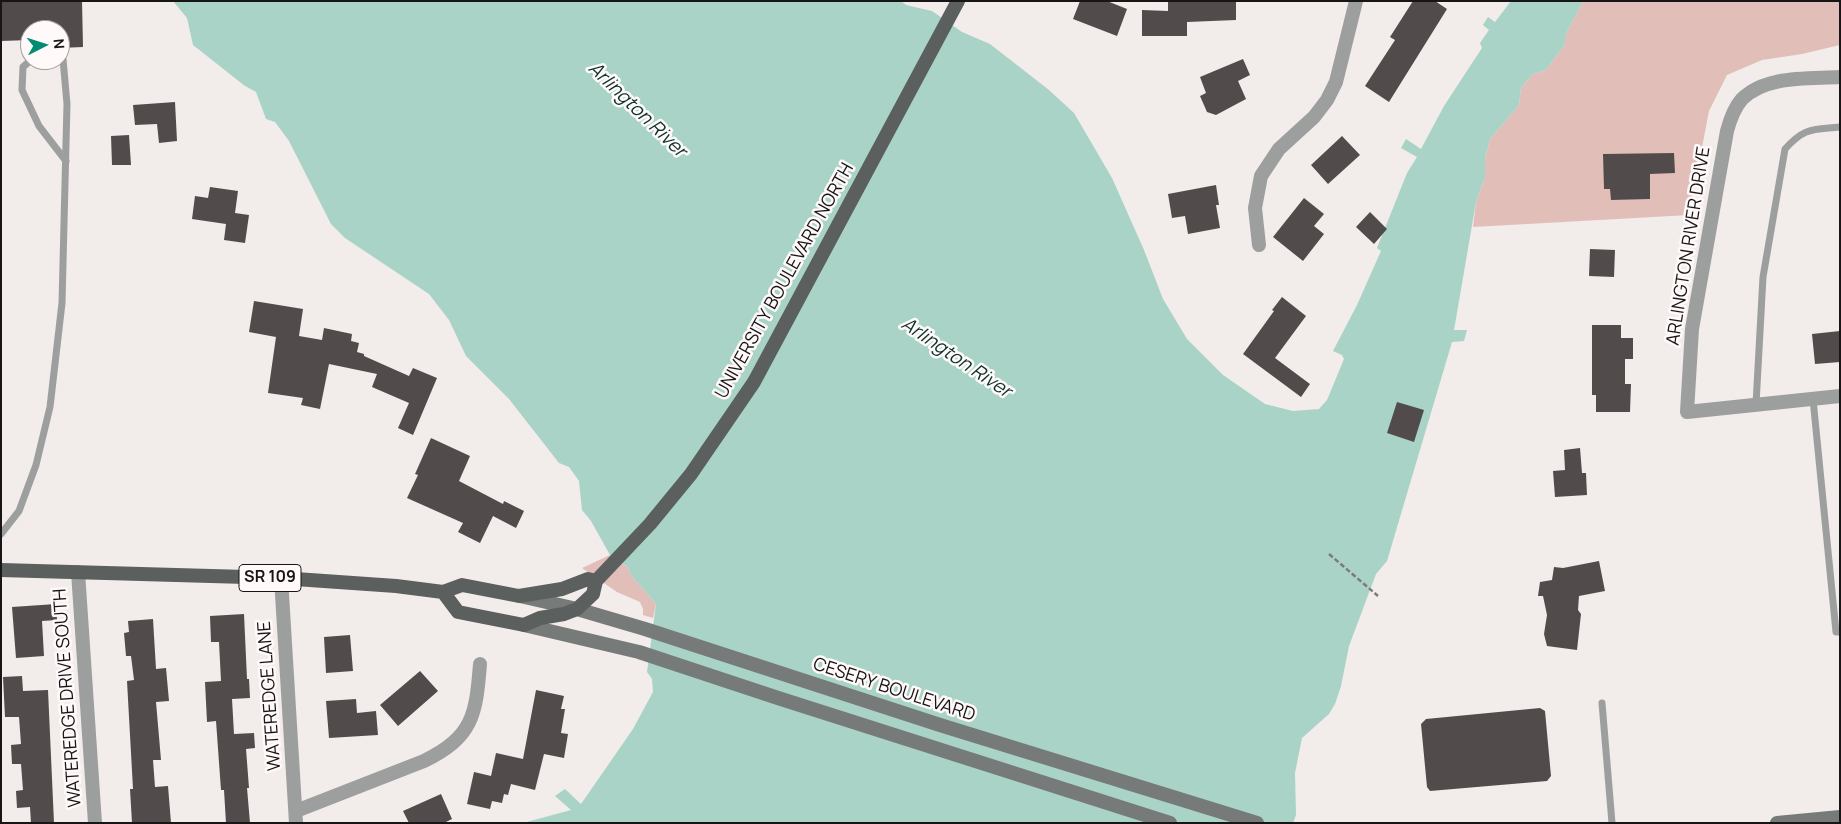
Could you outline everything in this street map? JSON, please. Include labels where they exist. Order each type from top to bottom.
[{"type":"main road","name":"UNIVERSITY BOULEVARD NORTH","points":[[577,609],[593,594],[596,581],[650,524],[691,474],[754,382],[958,1]]},
{"type":"main road","name":"SR 109","points":[[1,570],[281,578],[396,586],[443,592],[462,586],[519,596]]},
{"type":"main road","points":[[519,596],[548,592],[588,579],[596,581]]},
{"type":"main road","points":[[443,592],[458,612],[524,625],[639,652],[1170,823]]},
{"type":"main road","name":"CESERY BOULEVARD","points":[[519,596],[577,609],[645,629],[940,725],[1257,823]]},
{"type":"main road","points":[[524,625],[540,618],[564,614],[577,609]]},
{"type":"main road","points":[[1777,823],[1840,817]]},
{"type":"street","points":[[1259,245],[1255,208],[1261,176],[1279,149],[1314,118],[1327,100],[1336,82],[1356,1]]},
{"type":"street","name":"ARLINGTON RIVER DRIVE","points":[[1840,77],[1766,84],[1751,91],[1741,100],[1732,114],[1727,131],[1692,328],[1687,412],[1840,396]]},
{"type":"street","name":"WATEREDGE DRIVE SOUTH","points":[[78,572],[95,823]]},
{"type":"street","name":"WATEREDGE LANE","points":[[281,578],[296,817]]},
{"type":"street","points":[[296,817],[442,752],[461,736],[472,719],[478,701],[480,664]]},
{"type":"lane","points":[[23,70],[22,90],[40,126],[66,161]]},
{"type":"lane","points":[[1,534],[19,511],[36,465],[50,407],[62,302],[67,104],[64,70]]},
{"type":"lane","points":[[1756,404],[1763,277],[1785,149],[1797,136],[1810,130],[1840,127]]},
{"type":"lane","points":[[1813,399],[1836,632],[1840,632]]},
{"type":"lane","points":[[1602,703],[1612,823]]},
{"type":"path","points":[[1330,554],[1378,596]]},
{"type":"shaded area","points":[[1583,1],[1840,1],[1840,45],[1802,54],[1762,60],[1727,75],[1709,111],[1689,215],[1473,227],[1476,202],[1485,177],[1485,159],[1490,139],[1519,105],[1521,88],[1533,74],[1546,70],[1565,44],[1565,36]]},
{"type":"shaded area","points":[[610,555],[628,567],[630,574],[656,604],[653,618],[643,615],[640,602],[617,592],[582,568]]},
{"type":"water","name":"Arlington River","points":[[173,1],[901,1],[906,5],[932,11],[962,32],[990,44],[1049,90],[1074,113],[1112,178],[1144,250],[1163,299],[1187,339],[1223,375],[1265,404],[1293,411],[1319,409],[1327,400],[1344,359],[1342,355],[1333,351],[1357,305],[1381,251],[1377,248],[1407,173],[1417,157],[1401,148],[1406,139],[1421,149],[1444,106],[1482,48],[1480,43],[1489,30],[1483,25],[1488,17],[1495,22],[1511,1],[1583,1],[1565,36],[1565,44],[1546,70],[1533,74],[1521,88],[1519,105],[1490,139],[1485,159],[1485,177],[1476,202],[1454,330],[1467,330],[1464,341],[1452,342],[1387,561],[1376,574],[1349,646],[1341,686],[1335,704],[1329,714],[1302,738],[1295,773],[1296,815],[1293,823],[523,823],[571,810],[555,796],[565,789],[581,804],[633,729],[653,692],[652,679],[647,672],[656,604],[630,574],[628,567],[610,555],[591,521],[582,510],[579,481],[569,467],[559,463],[509,399],[466,356],[449,320],[429,294],[345,238],[331,224],[289,141],[275,122],[266,119],[256,92],[245,86],[193,45],[187,18]]},
{"type":"building","points":[[1,1],[82,1],[83,47],[70,48],[70,20],[20,20],[20,40],[1,41]]},
{"type":"building","points":[[1080,1],[1107,1],[1127,9],[1117,36],[1073,19]]},
{"type":"building","points":[[1168,1],[1236,1],[1236,20],[1187,22],[1187,36],[1142,36],[1142,10],[1168,11]]},
{"type":"building","points":[[1413,1],[1435,1],[1447,9],[1389,102],[1365,86],[1395,40],[1390,37]]},
{"type":"building","points":[[1243,59],[1250,75],[1238,81],[1246,99],[1216,115],[1207,112],[1200,96],[1206,93],[1200,77]]},
{"type":"building","points":[[175,102],[177,141],[159,143],[157,124],[135,125],[133,105]]},
{"type":"building","points":[[129,135],[131,165],[112,165],[111,136]]},
{"type":"building","points":[[1342,136],[1360,155],[1328,184],[1311,165]]},
{"type":"building","points":[[1674,153],[1675,173],[1650,174],[1650,199],[1611,200],[1610,189],[1604,189],[1603,154]]},
{"type":"building","points":[[1216,185],[1219,205],[1216,205],[1220,228],[1188,234],[1185,216],[1172,218],[1168,194]]},
{"type":"building","points":[[210,187],[238,191],[235,213],[249,215],[245,243],[224,240],[226,224],[192,219],[195,196],[208,198]]},
{"type":"building","points":[[1304,198],[1324,214],[1314,226],[1324,234],[1303,261],[1273,237]]},
{"type":"building","points":[[1370,212],[1387,229],[1374,244],[1356,227]]},
{"type":"building","points":[[1590,249],[1615,250],[1614,277],[1589,276]]},
{"type":"building","points":[[1282,297],[1306,316],[1275,358],[1310,384],[1301,397],[1243,354]]},
{"type":"building","points":[[254,301],[303,309],[299,336],[322,340],[324,328],[352,334],[351,341],[359,343],[357,352],[364,354],[364,356],[409,376],[413,368],[437,378],[413,435],[398,428],[409,403],[372,387],[377,374],[329,364],[320,409],[301,405],[303,398],[268,393],[276,337],[249,332]]},
{"type":"building","points":[[1592,325],[1621,325],[1621,338],[1633,338],[1633,359],[1625,359],[1625,384],[1631,384],[1630,412],[1596,412],[1596,395],[1592,395]]},
{"type":"building","points":[[1840,331],[1840,362],[1815,364],[1812,334]]},
{"type":"building","points":[[1397,402],[1424,410],[1414,442],[1387,433]]},
{"type":"building","points":[[431,438],[470,456],[459,481],[503,504],[504,501],[524,511],[516,528],[493,516],[480,543],[458,532],[463,523],[407,498],[418,475],[415,474]]},
{"type":"building","points":[[1580,448],[1582,473],[1586,473],[1587,495],[1555,497],[1553,471],[1565,470],[1564,450]]},
{"type":"building","points":[[1599,561],[1605,591],[1579,596],[1578,610],[1581,614],[1577,650],[1547,646],[1544,634],[1547,615],[1543,596],[1538,596],[1540,582],[1552,580],[1554,567],[1563,568]]},
{"type":"building","points":[[56,604],[57,620],[42,621],[44,656],[16,658],[12,607]]},
{"type":"building","points":[[244,614],[247,679],[249,679],[250,698],[232,699],[234,734],[254,733],[255,748],[246,749],[250,823],[226,823],[224,790],[221,790],[216,721],[207,722],[205,682],[221,681],[219,642],[211,642],[210,616]]},
{"type":"building","points":[[153,619],[156,669],[166,668],[169,701],[156,702],[161,760],[153,760],[155,787],[168,786],[171,823],[132,823],[130,789],[133,789],[127,681],[134,680],[131,656],[126,656],[124,633],[129,632],[128,621]]},
{"type":"building","points":[[350,635],[353,671],[326,673],[324,637]]},
{"type":"building","points":[[420,671],[438,691],[398,726],[380,705]]},
{"type":"building","points":[[22,676],[23,691],[48,690],[54,823],[31,823],[30,807],[17,808],[16,791],[23,790],[21,764],[12,764],[11,745],[21,744],[19,717],[5,717],[3,677]]},
{"type":"building","points":[[536,690],[564,696],[561,709],[565,709],[561,733],[568,734],[564,758],[544,754],[535,790],[511,784],[508,795],[504,794],[502,803],[492,801],[490,809],[467,804],[474,772],[491,776],[496,753],[523,759]]},
{"type":"building","points":[[356,699],[357,713],[376,711],[378,735],[329,738],[326,701]]},
{"type":"building","points":[[1540,708],[1545,711],[1551,776],[1547,781],[1430,791],[1427,787],[1421,724],[1426,719]]},
{"type":"building","points":[[441,794],[452,819],[444,823],[409,823],[403,811]]}]
